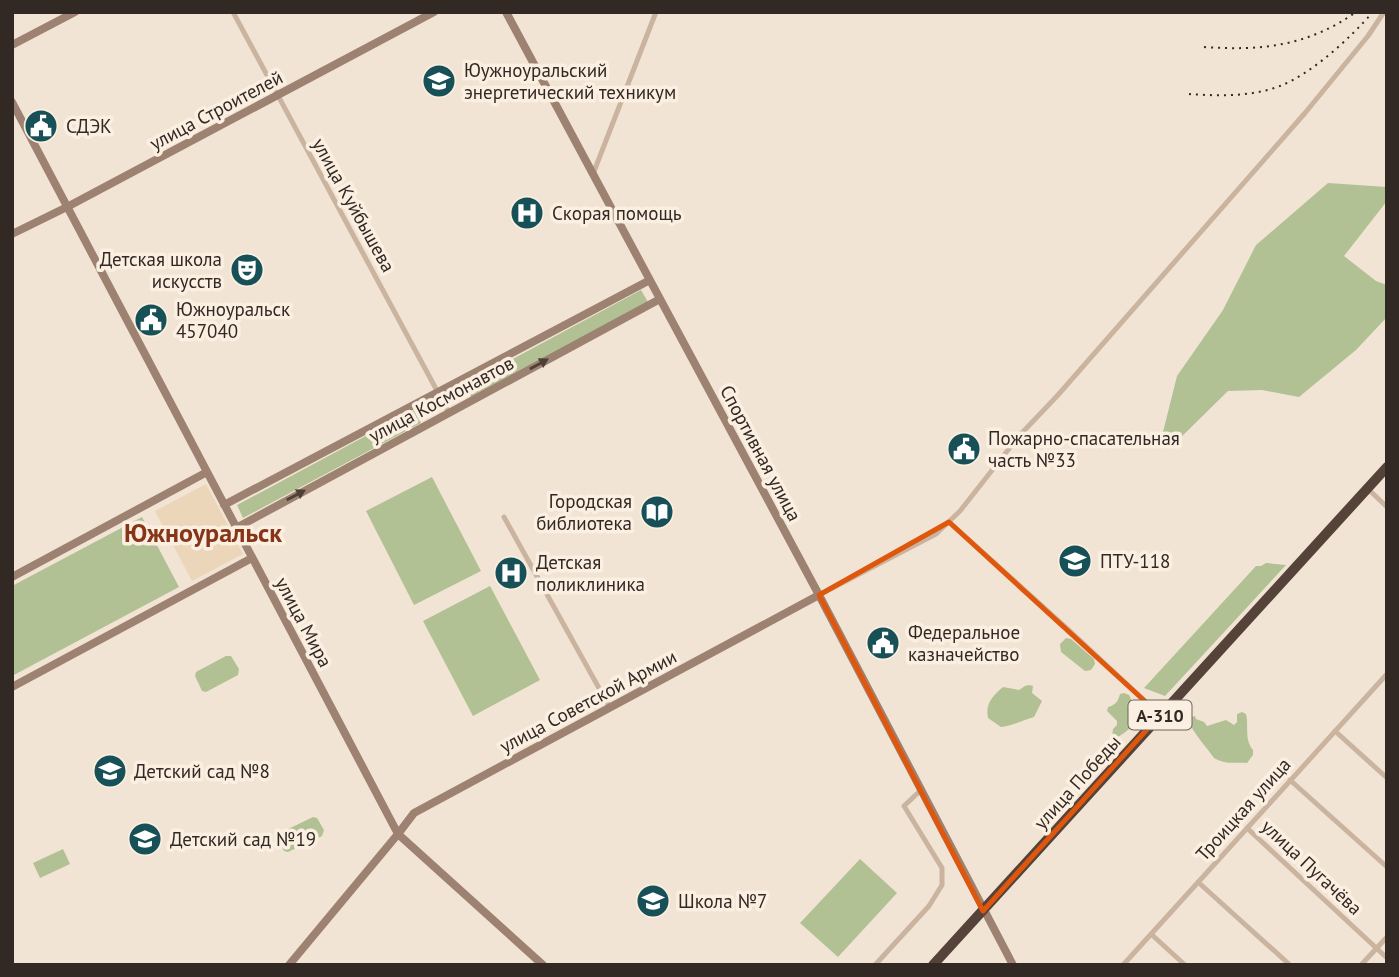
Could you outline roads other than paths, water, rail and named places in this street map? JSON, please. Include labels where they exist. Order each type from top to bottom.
[{"type":"highway","name":"улица Победы","points":[[933,965],[1387,467]]},
{"type":"street","points":[[12,46],[75,12]]},
{"type":"street","name":"улица Куйбышева","points":[[233,12],[449,413]]},
{"type":"street","name":"улица Строителей","points":[[12,234],[433,12]]},
{"type":"street","name":"Спортивная улица","points":[[506,12],[819,595],[1013,965]]},
{"type":"street","points":[[593,174],[656,12]]},
{"type":"street","name":"улица Советской Армии","points":[[289,965],[414,813],[923,542],[949,523],[1019,436],[1305,113],[1368,36],[1384,12]]},
{"type":"street","name":"улица Мира","points":[[12,102],[398,834],[544,965]]},
{"type":"street","name":"улица Космонавтов","points":[[224,505],[650,280]]},
{"type":"street","name":"улица Космонавтов","points":[[236,527],[660,299]]},
{"type":"street","points":[[12,577],[207,472]]},
{"type":"street","points":[[1367,488],[1387,507]]},
{"type":"street","points":[[504,517],[610,708]]},
{"type":"street","points":[[949,523],[1160,715]]},
{"type":"street","points":[[12,687],[252,558]]},
{"type":"street","name":"Троицкая улица","points":[[1123,965],[1387,674]]},
{"type":"street","points":[[1379,682],[1387,688]]},
{"type":"street","points":[[1335,731],[1387,778]]},
{"type":"street","points":[[1290,780],[1387,867]]},
{"type":"street","points":[[875,965],[929,906],[942,885],[943,868],[904,806],[921,790]]},
{"type":"street","name":"улица Пугачёва","points":[[1247,828],[1387,958]]},
{"type":"street","points":[[1198,882],[1290,965]]},
{"type":"street","points":[[1151,934],[1185,965]]},
{"type":"street","points":[[1361,965],[1387,937]]},
{"type":"railway","points":[[1204,47],[1245,48],[1284,44],[1320,32],[1356,12]]},
{"type":"railway","points":[[1189,94],[1246,94],[1280,86],[1305,73],[1330,54],[1373,12]]},
{"type":"place","name":"Юужноуральский энергетический техникум","points":[[439,81]]},
{"type":"place","name":"СДЭК","points":[[41,126]]},
{"type":"place","name":"Скорая помощь","points":[[527,213]]},
{"type":"place","name":"Детская школа искусств","points":[[247,270]]},
{"type":"place","name":"Южноуральск 457040","points":[[151,320]]},
{"type":"place","name":"Пожарно-спасательная часть №33","points":[[964,449]]},
{"type":"place","name":"Городская библиотека","points":[[657,512]]},
{"type":"place","name":"ПТУ-118","points":[[1075,561]]},
{"type":"place","name":"Детская поликлиника","points":[[511,573]]},
{"type":"place","name":"Федеральное казначейство","points":[[883,643]]},
{"type":"place","name":"Детский сад №8","points":[[110,771]]},
{"type":"place","name":"Детский сад №19","points":[[145,839]]},
{"type":"place","name":"Школа №7","points":[[653,901]]},
{"type":"district","name":"Южноуральск","points":[[203,532]]}]
